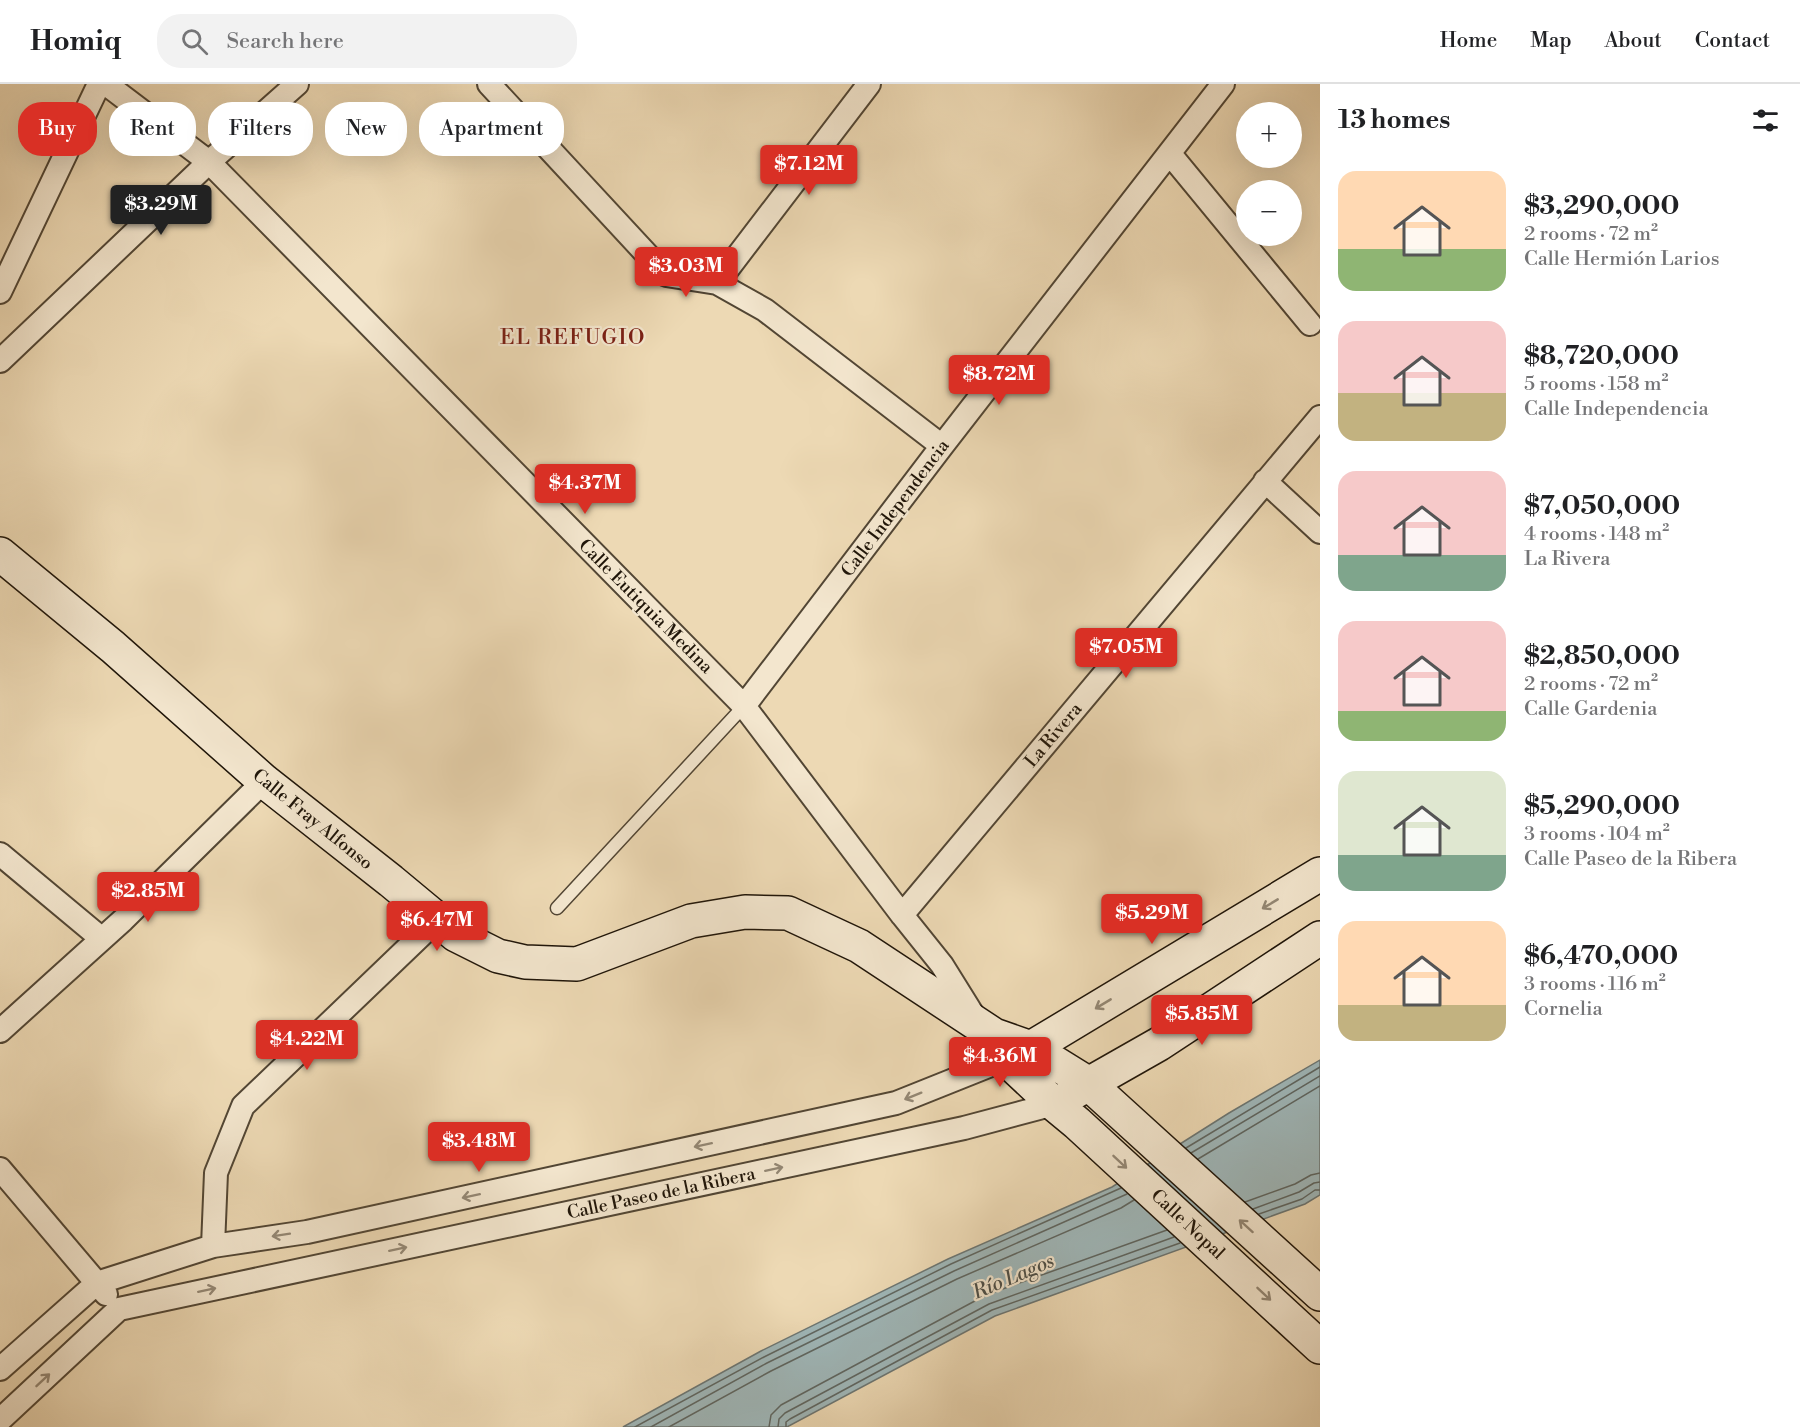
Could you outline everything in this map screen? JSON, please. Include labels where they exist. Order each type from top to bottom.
[{"type":"street","points":[[0,292],[99,84]]},
{"type":"street","name":"Calle Eutiquia Medina","points":[[106,84],[210,162],[744,706],[902,915],[1002,1041]]},
{"type":"street","points":[[0,361],[210,162],[297,84]]},
{"type":"street","points":[[489,84],[666,275],[717,283],[765,310],[942,446]]},
{"type":"street","points":[[717,283],[869,84]]},
{"type":"street","name":"Calle Independencia","points":[[744,706],[1223,84]]},
{"type":"street","points":[[1170,154],[1310,324]]},
{"type":"street","name":"La Rivera","points":[[902,915],[1320,417]]},
{"type":"street","points":[[1265,481],[1320,532]]},
{"type":"street","name":"Calle Fray Alfonso","points":[[0,554],[113,647],[264,781],[456,935],[498,956],[525,962],[577,964],[691,921],[745,912],[788,913],[859,946],[1002,1041],[1096,1090]]},
{"type":"street","points":[[0,1031],[102,939],[264,781]]},
{"type":"street","points":[[0,854],[102,939]]},
{"type":"street","name":"Calle Paseo de la Ribera","points":[[0,1369],[97,1283],[213,1246],[307,1232],[897,1103],[1002,1041],[1320,873]]},
{"type":"street","points":[[213,1246],[216,1173],[243,1106],[438,919]]},
{"type":"street","name":"Calle Paseo de la Ribera","points":[[119,1309],[964,1128],[1065,1114],[1160,1044],[1320,938]]},
{"type":"street","name":"Calle Fray Alfonso","points":[[1002,1041],[1065,1114]]},
{"type":"street","name":"Calle Nopal","points":[[1096,1090],[1320,1294]]},
{"type":"street","name":"Calle Nopal","points":[[1065,1114],[1320,1347]]},
{"type":"street","points":[[0,1169],[119,1309],[0,1420]]},
{"type":"lane","points":[[557,908],[744,706]]},
{"type":"water","name":"Río Lagos","points":[[1320,1060],[1320,1195],[1305,1204],[995,1316],[787,1427],[623,1427],[761,1351],[948,1259],[1112,1187],[1229,1113]]},
{"type":"district","name":"EL REFUGIO","points":[[573,337]]}]
